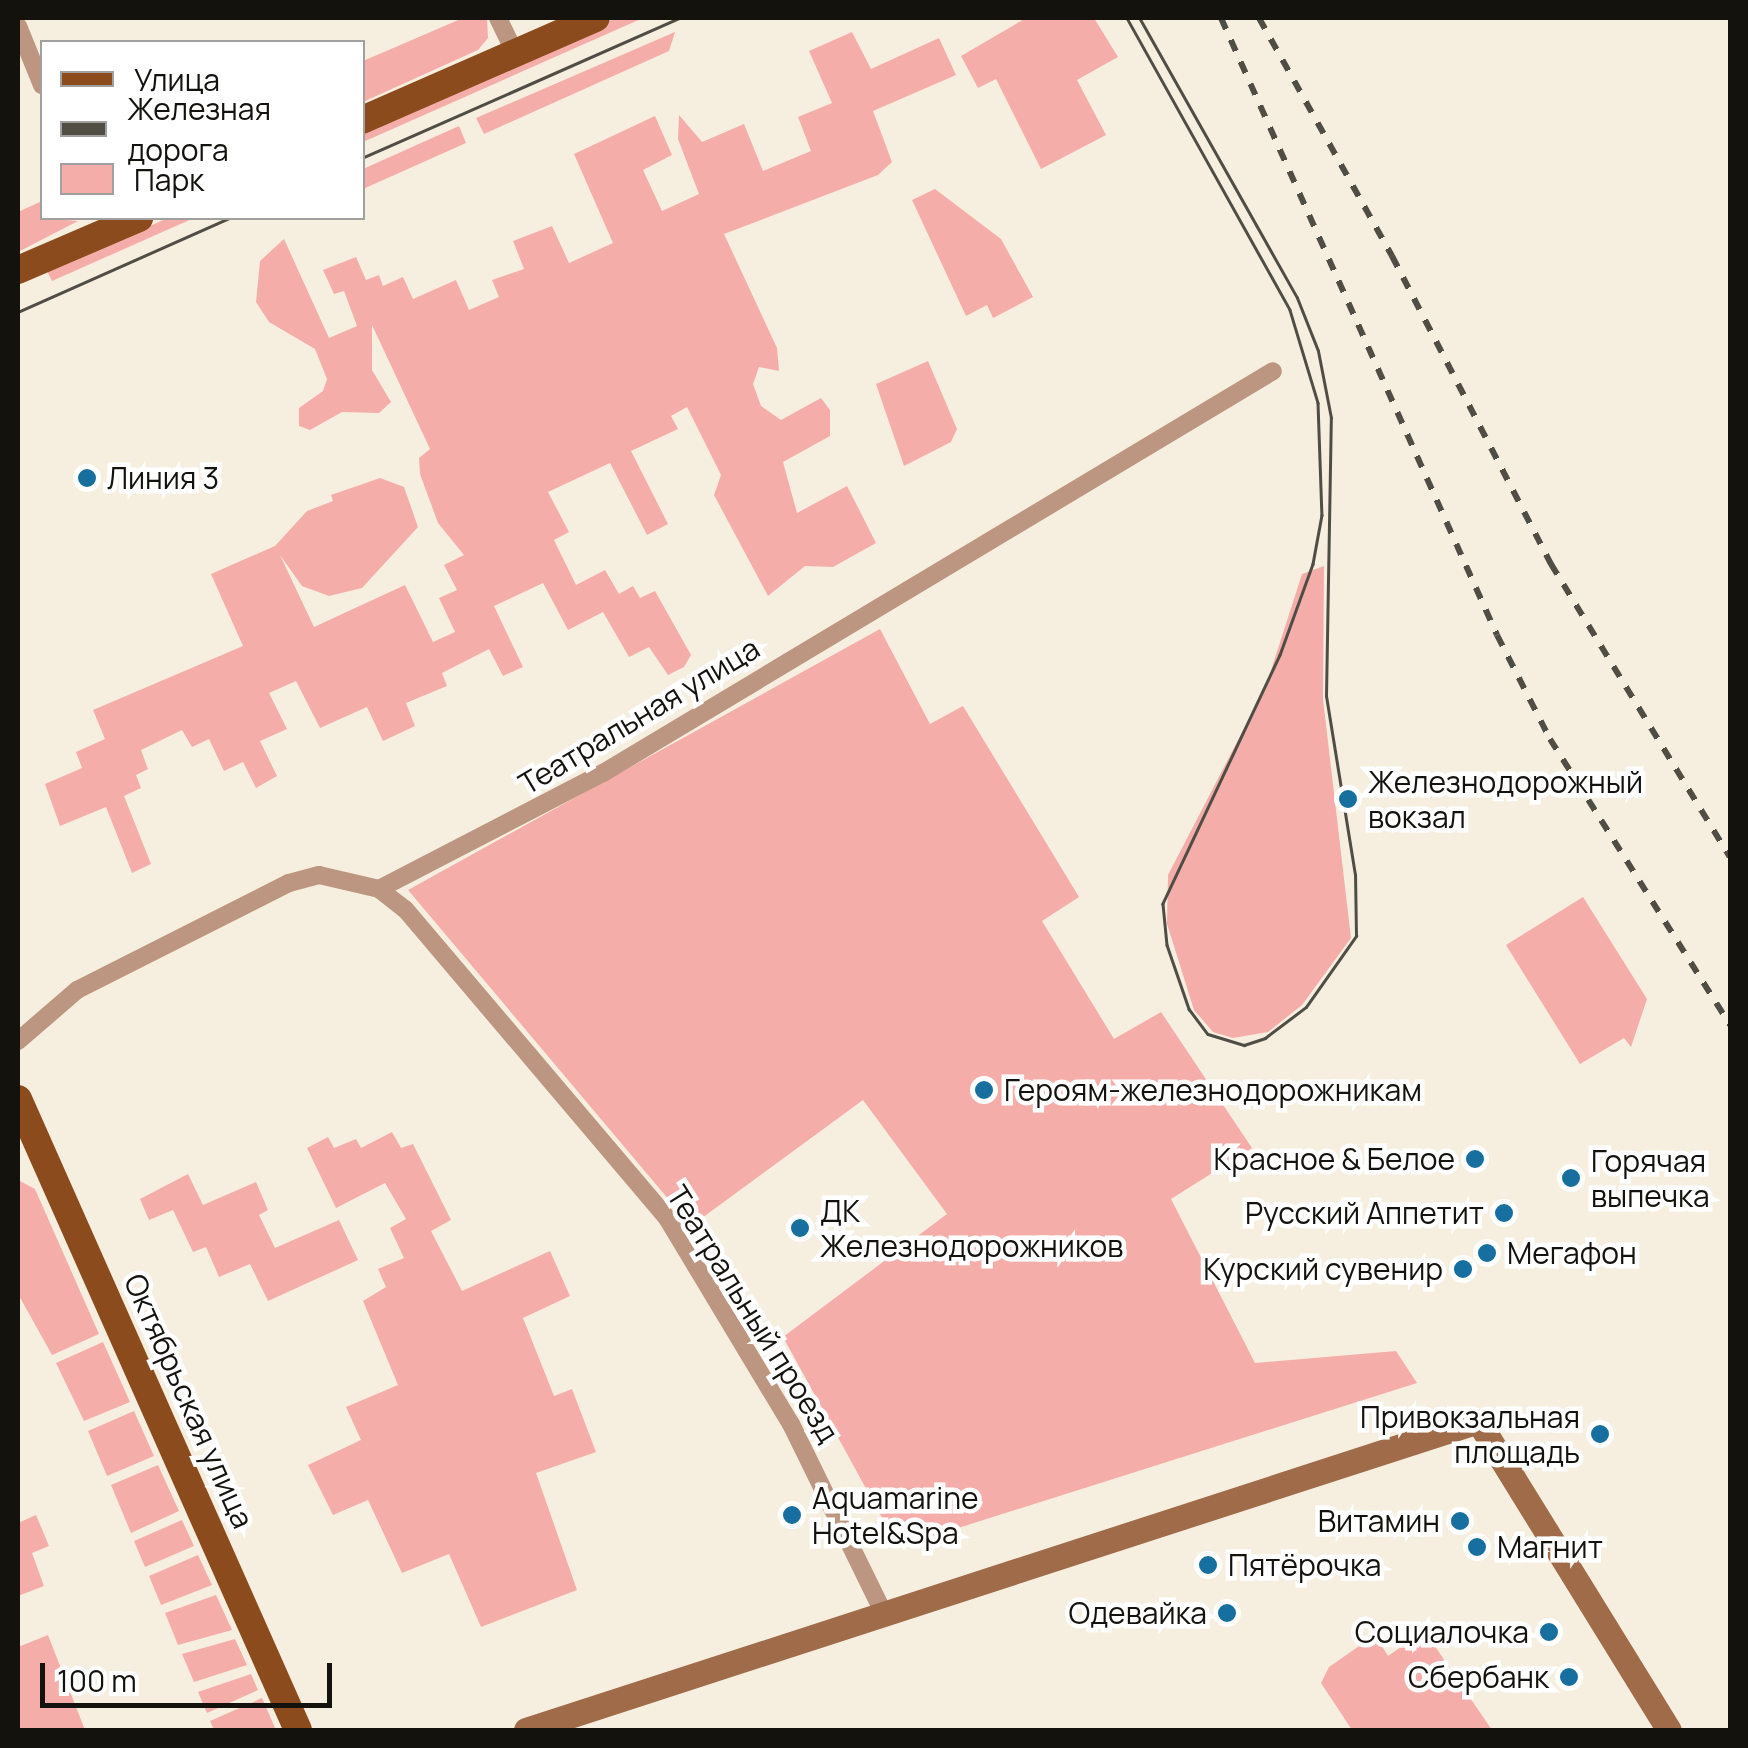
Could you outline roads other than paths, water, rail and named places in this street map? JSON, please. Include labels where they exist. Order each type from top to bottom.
[{"type":"main road","points":[[365,119],[596,18]]},
{"type":"main road","points":[[18,270],[101,225],[128,220]]},
{"type":"main road","name":"Октябрьская улица","points":[[18,1099],[298,1730]]},
{"type":"main road","points":[[526,1730],[1478,1421],[1669,1730]]},
{"type":"street","points":[[498,18],[515,54]]},
{"type":"street","points":[[18,26],[40,80]]},
{"type":"street","name":"Театральная улица","points":[[379,890],[603,773],[1272,371]]},
{"type":"street","points":[[18,1041],[77,990],[289,882],[318,876],[379,890]]},
{"type":"street","name":"Театральный проезд","points":[[379,890],[405,908],[667,1218],[791,1424],[884,1612]]},
{"type":"tram line","points":[[365,157],[680,18]]},
{"type":"tram line","points":[[1127,18],[1290,310],[1318,403],[1322,515],[1313,564],[1280,655],[1163,904],[1167,945],[1189,1009],[1208,1034],[1244,1045],[1265,1038],[1306,1007],[1356,936],[1355,875],[1326,696],[1331,418],[1318,351],[1297,298],[1139,18]]},
{"type":"tram line","points":[[18,312],[225,220]]},
{"type":"railway","points":[[1221,18],[1497,635],[1550,739],[1730,1025]]},
{"type":"railway","points":[[1259,18],[1392,256],[1551,564],[1730,857]]},
{"type":"place","name":"Линия 3","points":[[87,478]]},
{"type":"place","name":"Железнодорожный вокзал","points":[[1348,799]]},
{"type":"place","name":"Героям-железнодорожникам","points":[[984,1090]]},
{"type":"place","name":"Красное & Белое","points":[[1475,1159]]},
{"type":"place","name":"Горячая выпечка","points":[[1571,1178]]},
{"type":"place","name":"Русский Аппетит","points":[[1504,1213]]},
{"type":"place","name":"ДК Железнодорожников","points":[[800,1228]]},
{"type":"place","name":"Мегафон","points":[[1487,1253]]},
{"type":"place","name":"Курский сувенир","points":[[1463,1269]]},
{"type":"place","name":"Привокзальная площадь","points":[[1600,1434]]},
{"type":"place","name":"Aquamarine Hotel&Spa","points":[[792,1515]]},
{"type":"place","name":"Витамин","points":[[1460,1521]]},
{"type":"place","name":"Магнит","points":[[1477,1547]]},
{"type":"place","name":"Пятёрочка","points":[[1208,1565]]},
{"type":"place","name":"Одевайка","points":[[1227,1613]]},
{"type":"place","name":"Социалочка","points":[[1549,1632]]},
{"type":"place","name":"Сбербанк","points":[[1569,1677]]}]
